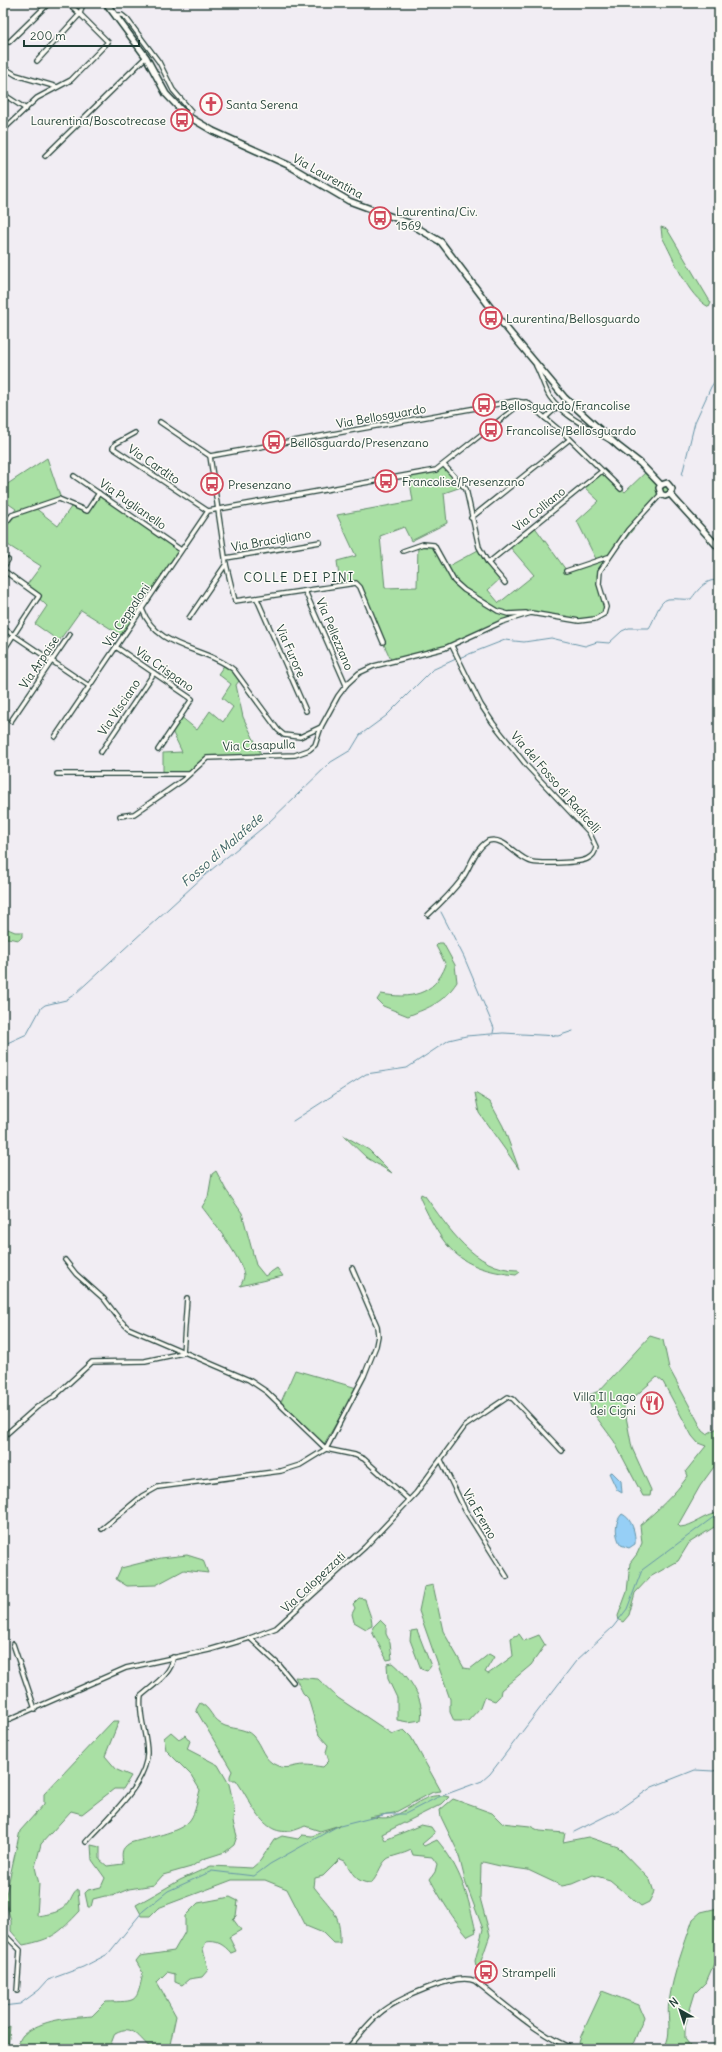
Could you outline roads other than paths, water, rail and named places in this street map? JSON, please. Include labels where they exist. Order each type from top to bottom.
[{"type":"main road","name":"Via Laurentina","points":[[106,3],[146,57],[166,94],[186,116],[223,136],[288,165],[349,201],[409,223],[432,236],[451,253],[466,276],[536,366],[554,386],[580,413],[640,463],[661,485],[665,483],[671,485],[672,489],[670,494],[719,548]]},
{"type":"main road","points":[[661,485],[659,488],[661,494],[665,496],[670,494]]},
{"type":"street","points":[[9,42],[49,3]]},
{"type":"street","points":[[3,130],[39,97],[71,80],[108,42],[68,3]]},
{"type":"street","points":[[37,61],[80,14],[83,3]]},
{"type":"street","points":[[116,15],[122,15],[127,19],[152,52],[164,70],[173,90],[191,111],[186,116]]},
{"type":"street","points":[[45,156],[146,57]]},
{"type":"street","points":[[3,67],[16,75],[58,87]]},
{"type":"street","points":[[3,94],[26,109]]},
{"type":"street","points":[[536,366],[551,398],[558,406],[572,419],[618,446]]},
{"type":"street","points":[[547,390],[550,386],[554,386]]},
{"type":"street","points":[[513,402],[514,409]]},
{"type":"street","name":"Via Bellosguardo","points":[[210,456],[513,402],[526,402]]},
{"type":"street","points":[[208,511],[415,475],[436,470],[444,466],[519,405],[526,402],[570,439],[621,489]]},
{"type":"street","points":[[545,418],[558,406]]},
{"type":"street","points":[[160,422],[210,456],[226,564],[234,601],[238,602],[351,583],[357,584],[383,642]]},
{"type":"street","name":"Via Cardito","points":[[135,433],[115,444],[113,448],[208,511]]},
{"type":"street","points":[[471,518],[570,439]]},
{"type":"street","points":[[444,466],[466,490],[476,542],[488,563],[505,583]]},
{"type":"street","name":"Via Colliano","points":[[488,563],[602,471]]},
{"type":"street","name":"Via Puglianello","points":[[74,476],[182,550]]},
{"type":"street","points":[[3,526],[12,515],[58,499],[87,511],[99,493]]},
{"type":"street","points":[[403,551],[423,544],[434,545],[454,581],[464,590],[501,612],[531,613],[579,621],[599,617],[605,612],[606,607],[598,576],[609,557],[632,525],[661,494]]},
{"type":"street","name":"Via Ceppaloni","points":[[54,737],[208,511]]},
{"type":"street","name":"Via Bracigliano","points":[[226,558],[320,542]]},
{"type":"street","points":[[566,571],[609,557]]},
{"type":"street","points":[[3,651],[39,595],[3,569],[8,560]]},
{"type":"street","points":[[189,618],[226,564]]},
{"type":"street","name":"Via Pellezzano","points":[[305,591],[346,685]]},
{"type":"street","name":"Via Furore","points":[[257,599],[306,711]]},
{"type":"street","points":[[142,609],[149,623],[165,638],[223,663],[234,670],[272,723],[282,734],[301,737],[321,727],[346,685],[359,674],[378,664],[452,646],[502,622],[531,613]]},
{"type":"street","points":[[3,628],[89,686]]},
{"type":"street","name":"Via Arpaise","points":[[12,721],[70,634]]},
{"type":"street","name":"Via del Fosso di Radicelli","points":[[428,916],[449,895],[462,878],[472,858],[484,843],[489,840],[499,841],[526,859],[534,862],[583,860],[592,856],[596,847],[589,832],[527,766],[481,705],[452,646]]},
{"type":"street","name":"Via Crispano","points":[[116,648],[192,699],[158,750]]},
{"type":"street","name":"Via Visciano","points":[[101,752],[154,673]]},
{"type":"street","name":"Via Casapulla","points":[[120,816],[133,815],[189,774],[202,760],[209,757],[300,754],[315,745],[321,727]]},
{"type":"street","points":[[57,774],[189,774]]},
{"type":"street","points":[[65,1260],[76,1274],[106,1302],[126,1326],[183,1353],[254,1383],[326,1449],[355,1455],[364,1459],[409,1500]]},
{"type":"street","points":[[102,1529],[140,1497],[156,1488],[173,1484],[281,1471],[300,1465],[326,1449],[366,1372],[378,1338],[376,1323],[352,1268]]},
{"type":"street","points":[[183,1353],[187,1298]]},
{"type":"street","points":[[3,1437],[35,1408],[55,1396],[92,1362],[145,1361],[183,1353]]},
{"type":"street","name":"Via Calopezzati","points":[[3,1722],[122,1670],[173,1657],[209,1650],[270,1631],[283,1623],[365,1547],[409,1500],[426,1481],[465,1426],[509,1397],[513,1399],[562,1451]]},
{"type":"street","name":"Via Eremo","points":[[441,1460],[465,1510],[507,1577]]},
{"type":"street","points":[[250,1638],[280,1666],[293,1682]]},
{"type":"street","points":[[13,1644],[35,1709]]},
{"type":"street","points":[[86,1842],[126,1798],[143,1772],[147,1752],[140,1712],[141,1696],[169,1670],[173,1664],[173,1657]]},
{"type":"street","points":[[3,1933],[20,1950],[17,1991]]},
{"type":"street","points":[[347,2049],[378,2014],[386,2008],[430,1987],[464,1979],[475,1982],[556,2041],[574,2049]]},
{"type":"water","points":[[612,1472],[621,1481],[622,1493],[617,1490],[609,1473]]},
{"type":"water","points":[[622,1514],[631,1523],[634,1531],[635,1544],[629,1548],[621,1545],[616,1529],[619,1517]]},
{"type":"waterway","points":[[682,475],[695,422],[711,387],[719,375]]},
{"type":"waterway","points":[[459,658],[505,640],[524,642],[551,638],[585,646],[597,642],[609,643],[622,631],[629,628],[649,628],[659,607],[665,600],[691,599],[703,585],[711,581],[719,581]]},
{"type":"waterway","name":"Fosso di Malafede","points":[[3,1045],[27,1034],[41,1008],[45,1005],[66,1000],[75,994],[205,875],[266,825],[331,762],[351,750],[360,735],[386,716],[432,670],[456,659]]},
{"type":"waterway","points":[[441,912],[464,957],[494,1028],[493,1033]]},
{"type":"waterway","points":[[293,1121],[366,1074],[407,1068],[449,1040],[466,1036],[503,1033],[558,1036],[573,1031]]},
{"type":"waterway","points":[[3,2006],[20,2004],[39,1990],[48,1980],[83,1967],[108,1954],[143,1911],[168,1891],[212,1871],[254,1876],[270,1864],[336,1827],[387,1814],[405,1814],[436,1798],[482,1781],[490,1774],[576,1661],[613,1627],[627,1609],[642,1570],[719,1513]]},
{"type":"waterway","points":[[574,1832],[622,1808],[652,1787],[695,1770],[719,1770]]},
{"type":"place","name":"Santa Serena","points":[[211,104]]},
{"type":"place","name":"Laurentina/Boscotrecase","points":[[182,120]]},
{"type":"place","name":"Laurentina/Civ. 1569","points":[[380,218]]},
{"type":"place","name":"Laurentina/Bellosguardo","points":[[491,318]]},
{"type":"place","name":"Bellosguardo/Francolise","points":[[484,405]]},
{"type":"place","name":"Francolise/Bellosguardo","points":[[491,430]]},
{"type":"place","name":"Bellosguardo/Presenzano","points":[[274,442]]},
{"type":"place","name":"Francolise/Presenzano","points":[[386,481]]},
{"type":"place","name":"Presenzano","points":[[212,484]]},
{"type":"place","name":"Villa Il Lago dei Cigni","points":[[652,1403]]},
{"type":"place","name":"Strampelli","points":[[486,1972]]},
{"type":"district","name":"COLLE DEI PINI","points":[[299,577]]}]
